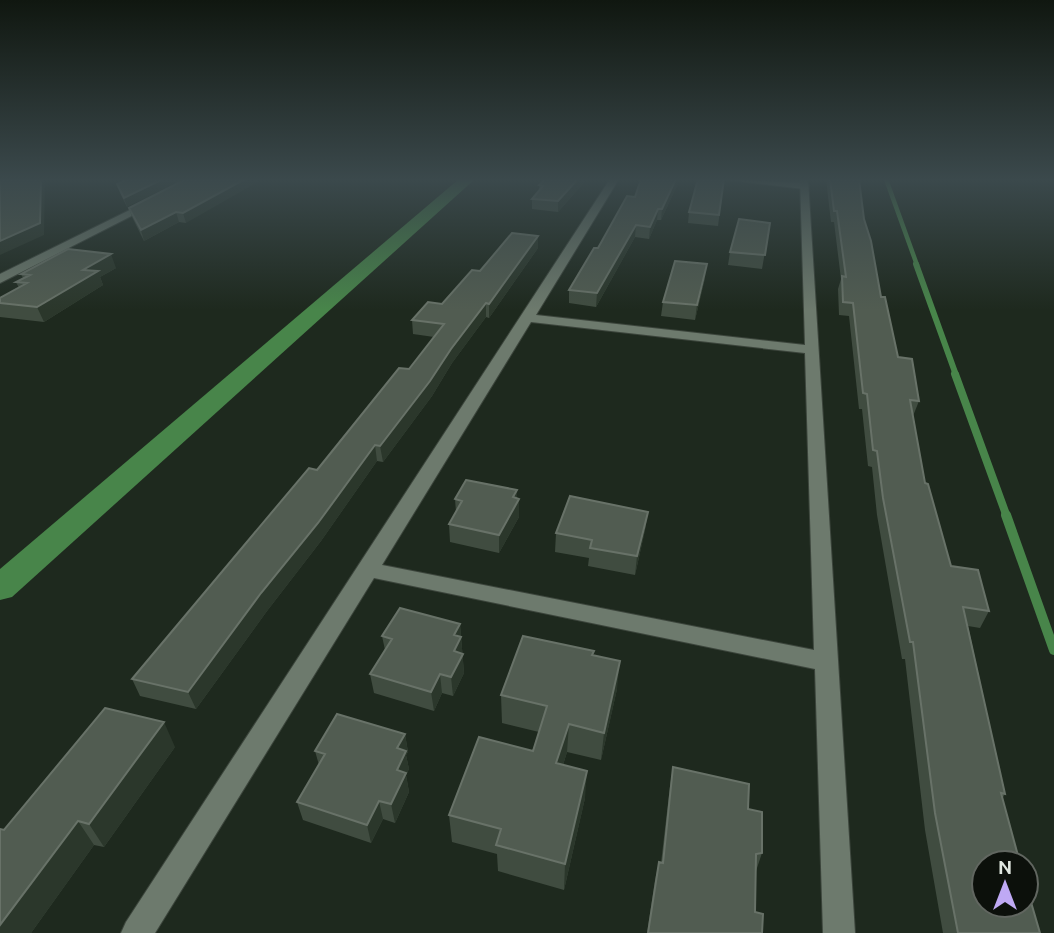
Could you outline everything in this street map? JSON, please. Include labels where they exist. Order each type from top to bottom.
[{"type":"street","points":[[0,279],[112,223]]},
{"type":"street","points":[[137,933],[588,223]]},
{"type":"street","points":[[806,223],[839,933]]},
{"type":"street","points":[[530,317],[812,350]]},
{"type":"street","points":[[366,569],[826,662]]},
{"type":"building","points":[[0,223],[40,223],[40,223],[0,241]]},
{"type":"building","points":[[137,223],[156,223],[141,230]]},
{"type":"building","points":[[612,223],[652,223],[650,227],[636,225],[597,293],[569,290],[594,248],[598,248]]},
{"type":"building","points":[[738,223],[770,223],[765,255],[730,252]]},
{"type":"building","points":[[839,223],[865,223],[881,297],[885,297],[898,357],[912,359],[919,401],[910,400],[925,483],[928,484],[951,566],[978,570],[989,611],[963,607],[1005,794],[1001,793],[1016,849],[970,849],[970,919],[1036,919],[1040,933],[958,933],[935,813],[913,642],[910,642],[877,451],[873,450],[867,394],[863,393],[853,303],[843,302],[842,276],[846,277]]},
{"type":"building","points":[[512,233],[538,236],[489,304],[486,303],[451,349],[430,381],[380,446],[375,445],[188,692],[132,679],[309,468],[317,470],[399,368],[409,369],[444,324],[412,320],[428,302],[442,304],[472,270],[480,271]]},
{"type":"building","points":[[68,249],[111,254],[83,270],[98,271],[37,307],[0,303],[0,298],[27,283],[16,282],[30,275],[21,274]]},
{"type":"building","points":[[675,261],[707,264],[697,305],[663,302]]},
{"type":"building","points":[[466,480],[517,490],[513,497],[519,499],[499,535],[449,524],[462,501],[455,499]]},
{"type":"building","points":[[570,496],[648,512],[637,556],[590,548],[592,540],[556,533]]},
{"type":"building","points":[[400,608],[460,624],[454,635],[461,637],[454,651],[463,654],[451,677],[440,674],[431,692],[370,674],[392,639],[382,636]]},
{"type":"building","points":[[523,636],[594,651],[592,655],[620,661],[604,733],[569,724],[556,763],[587,771],[565,864],[496,845],[501,829],[449,815],[479,737],[533,751],[547,706],[501,695]]},
{"type":"building","points":[[105,708],[164,722],[89,824],[78,821],[0,925],[0,829],[4,830]]},
{"type":"building","points":[[337,714],[405,734],[397,748],[406,751],[397,770],[406,773],[391,804],[379,801],[367,825],[297,802],[325,754],[315,751]]},
{"type":"building","points":[[673,767],[749,784],[748,809],[762,812],[762,853],[756,854],[755,912],[763,914],[762,933],[648,933],[659,862],[663,863]]},
{"type":"waterway","points":[[0,588],[418,223]]},
{"type":"waterway","points":[[902,223],[917,265]]},
{"type":"waterway","points":[[916,264],[956,375]]},
{"type":"waterway","points":[[955,374],[1007,517]]},
{"type":"waterway","points":[[1006,515],[1054,650]]}]
